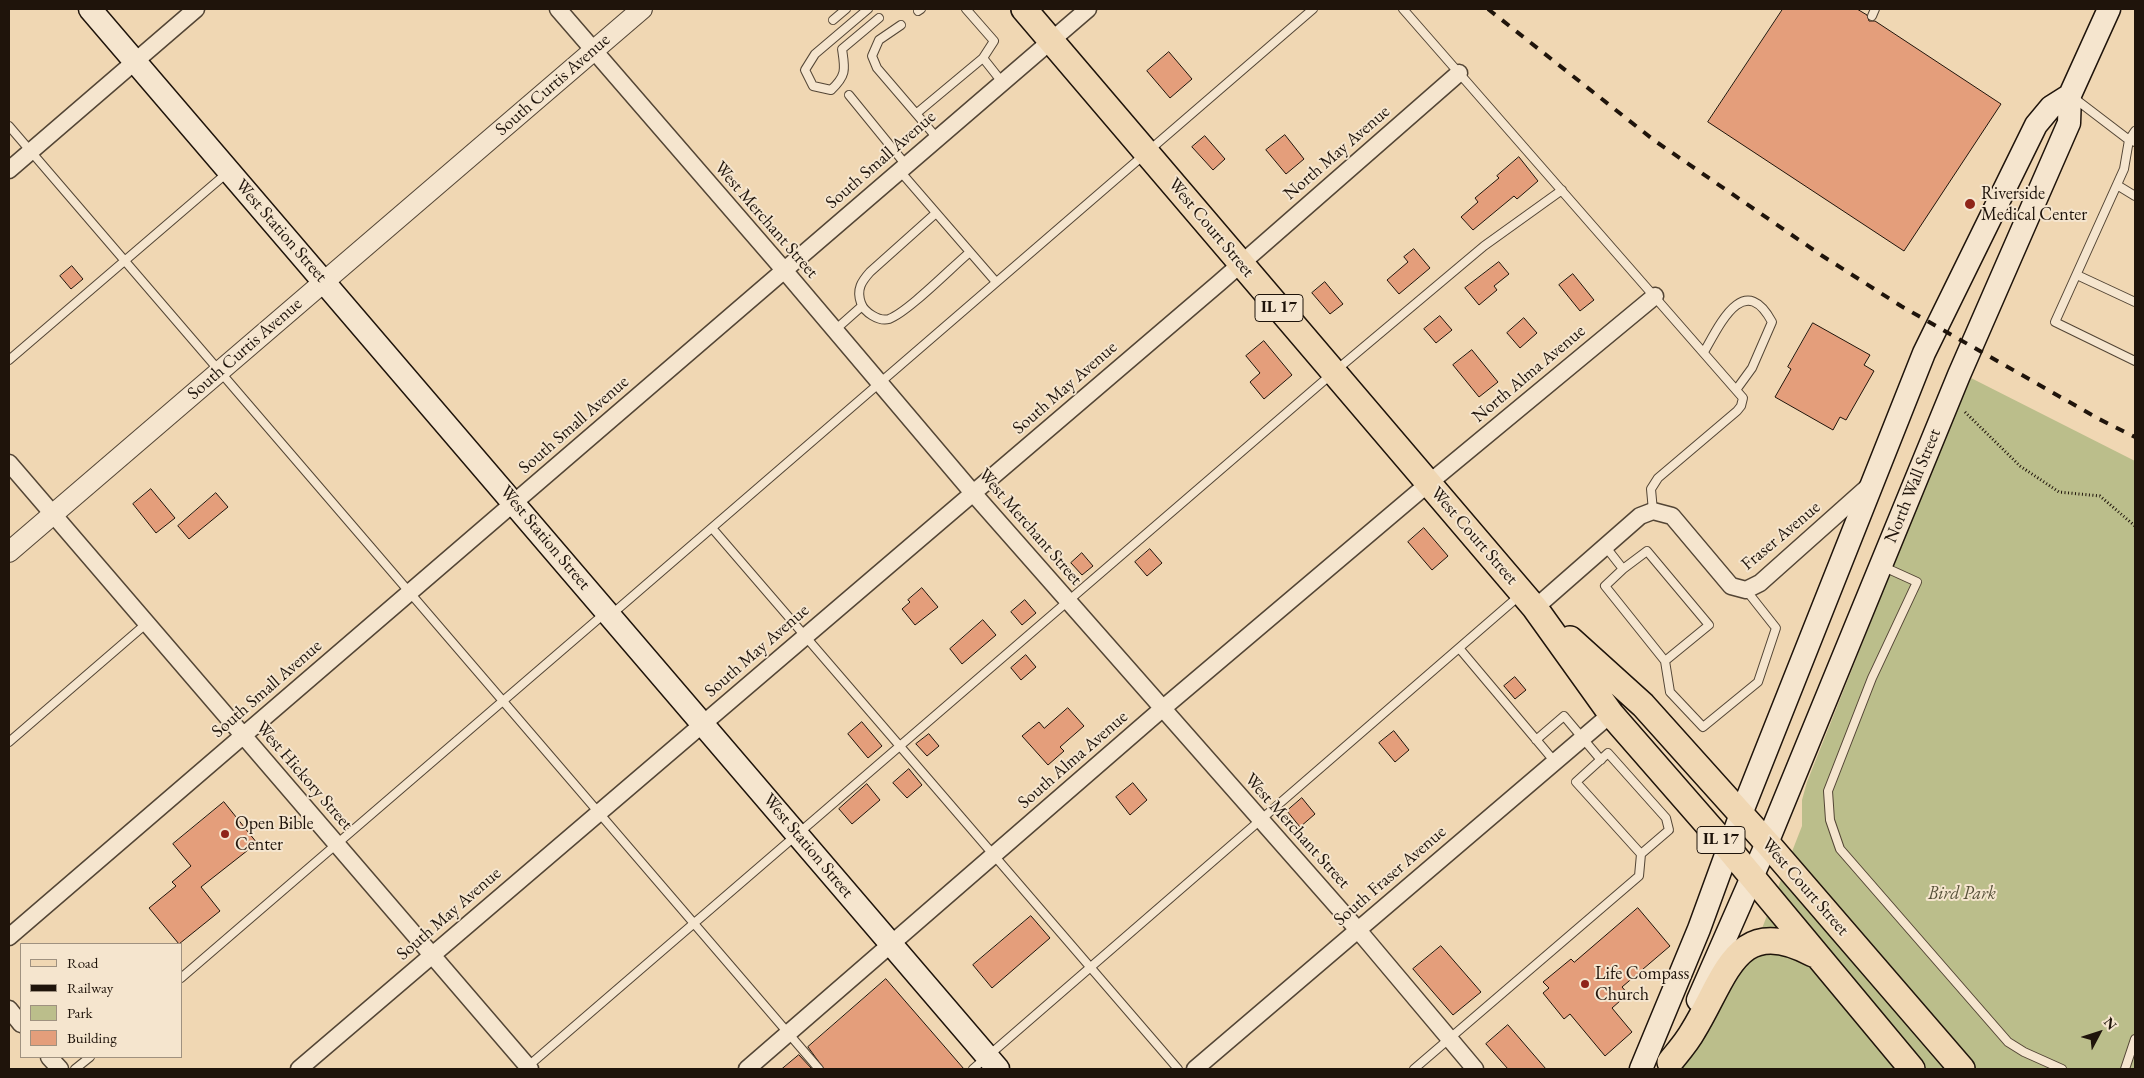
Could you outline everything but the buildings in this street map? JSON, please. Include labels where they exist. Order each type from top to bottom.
[{"type":"main road","name":"West Station Street","points":[[90,9],[892,945],[986,1065]]},
{"type":"main road","name":"West Court Street","points":[[1024,9],[1529,600],[1611,714],[1728,848],[1912,1069]]},
{"type":"main road","name":"North Wall Street","points":[[1669,1066],[1767,842],[1959,374],[2069,123],[2070,95],[2109,9]]},
{"type":"main road","points":[[1641,1069],[1699,930],[1741,814],[1924,353],[2036,125],[2051,107],[2070,95]]},
{"type":"main road","name":"West Court Street","points":[[1529,600],[1643,705],[1767,842],[1962,1069]]},
{"type":"main road","points":[[1669,1066],[1693,1032],[1729,965],[1748,946],[1765,941],[1780,941],[1795,944],[1817,956]]},
{"type":"street","points":[[9,170],[196,9]]},
{"type":"street","name":"West Merchant Street","points":[[558,9],[784,270],[973,493],[1358,930],[1475,1069]]},
{"type":"street","name":"South Curtis Avenue","points":[[9,552],[642,9]]},
{"type":"street","name":"South Small Avenue","points":[[9,937],[1087,9]]},
{"type":"street","name":"North May Avenue","points":[[1241,263],[1459,73]]},
{"type":"street","name":"South May Avenue","points":[[299,1069],[1241,263]]},
{"type":"street","name":"North Alma Avenue","points":[[1429,483],[1655,296]]},
{"type":"street","name":"West Hickory Street","points":[[9,463],[527,1068]]},
{"type":"street","name":"South Alma Avenue","points":[[747,1069],[1162,709],[1429,483]]},
{"type":"street","name":"Fraser Avenue","points":[[1654,511],[1672,516],[1731,586],[1746,590],[1760,583],[1872,484]]},
{"type":"street","points":[[1529,600],[1605,546],[1640,516],[1654,511]]},
{"type":"street","name":"South Fraser Avenue","points":[[1195,1069],[1611,714]]},
{"type":"street","points":[[9,1009],[20,1023]]},
{"type":"street","points":[[51,1058],[60,1069]]},
{"type":"lane","points":[[833,20],[846,9]]},
{"type":"lane","points":[[868,9],[815,54],[805,70],[813,86],[831,90],[841,80],[845,69],[842,49],[879,18]]},
{"type":"lane","points":[[917,113],[983,58],[994,41],[966,9]]},
{"type":"lane","points":[[182,977],[503,702],[712,528],[1313,9]]},
{"type":"lane","points":[[1403,9],[1743,398],[1741,406],[1737,411],[1658,478],[1651,489],[1654,511]]},
{"type":"lane","points":[[901,25],[879,40],[872,56],[877,68],[937,138]]},
{"type":"lane","points":[[983,58],[1002,82]]},
{"type":"lane","points":[[849,95],[936,213],[996,282]]},
{"type":"lane","points":[[2070,95],[2132,141]]},
{"type":"lane","points":[[9,126],[819,1069]]},
{"type":"lane","points":[[2135,131],[2124,169],[2055,322],[2135,361]]},
{"type":"lane","points":[[9,360],[229,172]]},
{"type":"lane","points":[[2117,185],[2135,196]]},
{"type":"lane","points":[[527,1068],[1334,372],[1484,246],[1562,190]]},
{"type":"lane","points":[[936,213],[870,272],[859,287],[858,297],[862,306],[880,319],[888,319],[908,305],[970,252]]},
{"type":"lane","points":[[2076,274],[2135,302]]},
{"type":"lane","points":[[1704,352],[1727,313],[1738,302],[1751,301],[1766,309],[1772,322],[1752,368],[1736,390]]},
{"type":"lane","points":[[835,330],[862,306]]},
{"type":"lane","points":[[712,528],[1178,1069]]},
{"type":"lane","points":[[1605,546],[1623,570]]},
{"type":"lane","points":[[1665,661],[1709,625],[1647,551],[1623,570],[1605,586],[1665,661],[1670,692],[1703,728],[1758,682],[1776,628],[1746,590]]},
{"type":"lane","points":[[1881,566],[1917,582],[1872,678],[1828,791],[1830,820],[1840,849],[2008,1042],[2024,1052],[2062,1069]]},
{"type":"lane","points":[[986,1065],[1090,967],[1459,648],[1529,600]]},
{"type":"lane","points":[[9,742],[147,624]]},
{"type":"lane","points":[[1459,648],[1554,762]]},
{"type":"lane","points":[[1536,740],[1564,716],[1601,760]]},
{"type":"lane","points":[[1414,1069],[1639,876],[1641,854],[1669,830],[1666,818],[1608,753],[1576,782],[1641,854]]},
{"type":"lane","points":[[2124,1069],[2135,1039]]},
{"type":"lane","points":[[75,1069],[89,1058]]},
{"type":"path","points":[[1962,410],[2020,466],[2059,492],[2100,496],[2135,526]]},
{"type":"green space","name":"Bird Park","points":[[1971,378],[2135,461],[2135,1069],[1681,1069],[1730,979],[1752,954],[1802,826],[1802,800],[1807,782],[1931,471]]},
{"type":"railway","points":[[1488,9],[1655,141],[1821,255],[1901,306],[2099,419],[2135,437]]},
{"type":"place","name":"Riverside Medical Center","points":[[1970,204]]},
{"type":"place","name":"Open Bible Center","points":[[225,834]]},
{"type":"place","name":"Life Compass Church","points":[[1585,984]]}]
